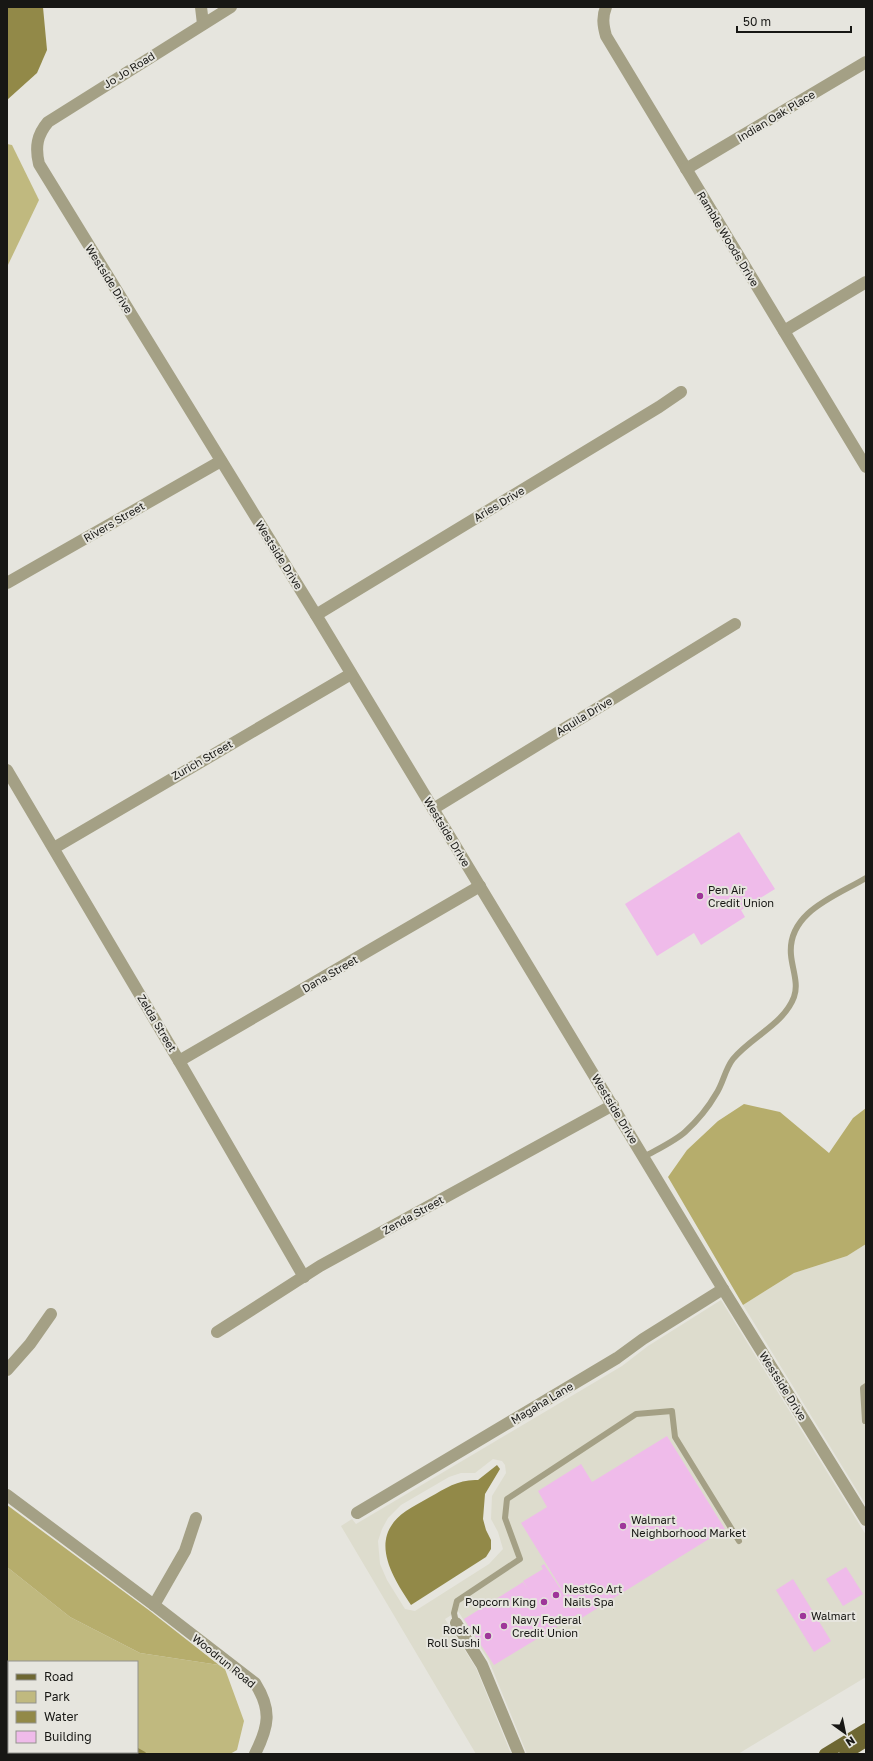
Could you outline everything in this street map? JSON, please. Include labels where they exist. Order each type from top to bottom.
[{"type":"main road","points":[[825,1754],[866,1729]]},
{"type":"main road","points":[[845,1754],[866,1741]]},
{"type":"street","points":[[201,7],[203,24]]},
{"type":"street","name":"Jo Jo Road","points":[[37,141],[41,130],[48,122],[231,7]]},
{"type":"street","name":"Ramble Woods Drive","points":[[606,7],[603,15],[603,26],[606,36],[866,467]]},
{"type":"street","name":"Indian Oak Place","points":[[686,169],[866,62]]},
{"type":"street","name":"Westside Drive","points":[[37,141],[36,152],[39,164],[316,615],[350,674],[613,1105],[723,1289],[866,1520]]},
{"type":"street","points":[[784,331],[866,282]]},
{"type":"street","name":"Aries Drive","points":[[316,615],[659,407],[681,392]]},
{"type":"street","name":"Rivers Street","points":[[7,583],[221,461]]},
{"type":"street","name":"Aquila Drive","points":[[433,809],[736,624]]},
{"type":"street","name":"Zurich Street","points":[[54,848],[350,674]]},
{"type":"street","name":"Zelda Street","points":[[7,770],[179,1061],[304,1277]]},
{"type":"street","name":"Dana Street","points":[[179,1061],[480,886]]},
{"type":"street","name":"Zenda Street","points":[[217,1332],[320,1266],[613,1105]]},
{"type":"street","name":"Magaha Lane","points":[[357,1513],[617,1358],[643,1339],[723,1289]]},
{"type":"street","points":[[7,1370],[30,1344],[51,1314]]},
{"type":"street","name":"Woodrun Road","points":[[7,1495],[255,1683],[262,1695],[266,1708],[267,1722],[264,1736],[255,1754]]},
{"type":"street","points":[[154,1605],[185,1551],[196,1518]]},
{"type":"street","points":[[456,1623],[482,1665],[519,1754]]},
{"type":"lane","points":[[644,1157],[685,1133],[701,1116],[716,1094],[733,1060],[758,1035],[784,1014],[795,996],[795,976],[790,947],[796,927],[814,907],[866,878]]},
{"type":"lane","points":[[866,1386],[863,1388],[866,1420]]},
{"type":"lane","points":[[456,1623],[454,1612],[457,1601],[520,1559],[505,1518],[507,1499],[636,1414],[672,1411],[675,1437],[739,1541]]},
{"type":"shaded area","points":[[744,1104],[780,1112],[829,1153],[853,1118],[866,1108],[866,1244],[847,1256],[794,1273],[743,1305],[668,1177],[687,1150],[718,1121]]},
{"type":"shaded area","points":[[866,1244],[866,1505],[743,1305],[794,1273],[847,1256]]},
{"type":"shaded area","points":[[721,1300],[866,1535],[866,1677],[738,1754],[527,1754],[489,1661],[458,1611],[445,1619],[476,1668],[511,1754],[476,1754],[341,1526],[352,1519],[356,1524],[622,1366],[648,1346]],"holes":[[[493,1459],[502,1461],[505,1465],[506,1473],[492,1496],[491,1519],[498,1532],[503,1549],[489,1564],[415,1611],[405,1609],[387,1580],[380,1564],[378,1541],[388,1518],[401,1505],[449,1477],[461,1473],[475,1473]]]},
{"type":"shaded area","points":[[7,1505],[150,1611],[219,1665],[140,1653],[70,1617],[7,1567]]},
{"type":"green space","points":[[7,144],[12,145],[39,200],[7,267]]},
{"type":"green space","points":[[7,1567],[70,1617],[140,1653],[219,1665],[225,1669],[244,1721],[237,1750],[230,1754],[67,1754],[64,1753],[138,1753],[138,1661],[8,1661],[7,1731]]},
{"type":"water","points":[[7,7],[43,7],[47,50],[37,73],[7,100]]},
{"type":"water","points":[[497,1465],[500,1469],[485,1494],[483,1519],[491,1540],[491,1549],[486,1557],[411,1605],[391,1570],[387,1557],[385,1545],[388,1533],[394,1522],[409,1509],[442,1490],[465,1481],[478,1480]]},
{"type":"building","name":"Pen Air Credit Union","points":[[739,832],[775,889],[741,910],[745,917],[701,945],[694,933],[657,956],[625,904]]},
{"type":"building","name":"Walmart Neighborhood Market","points":[[667,1436],[725,1529],[580,1619],[578,1614],[494,1665],[464,1619],[523,1582],[528,1589],[523,1581],[543,1569],[541,1566],[544,1564],[574,1609],[521,1523],[547,1507],[538,1491],[581,1464],[592,1482]]},
{"type":"building","points":[[846,1567],[863,1594],[843,1606],[826,1579]]},
{"type":"building","name":"Walmart","points":[[793,1579],[831,1641],[814,1652],[776,1590]]},
{"type":"waterway","points":[[138,1751],[144,1754]]},
{"type":"place","name":"Pen Air Credit Union","points":[[700,896]]},
{"type":"place","name":"Walmart Neighborhood Market","points":[[623,1526]]},
{"type":"place","name":"NestGo Art Nails Spa","points":[[556,1595]]},
{"type":"place","name":"Popcorn King","points":[[544,1602]]},
{"type":"place","name":"Walmart","points":[[803,1616]]},
{"type":"place","name":"Navy Federal Credit Union","points":[[504,1626]]},
{"type":"place","name":"Rock N Roll Sushi","points":[[488,1636]]}]
